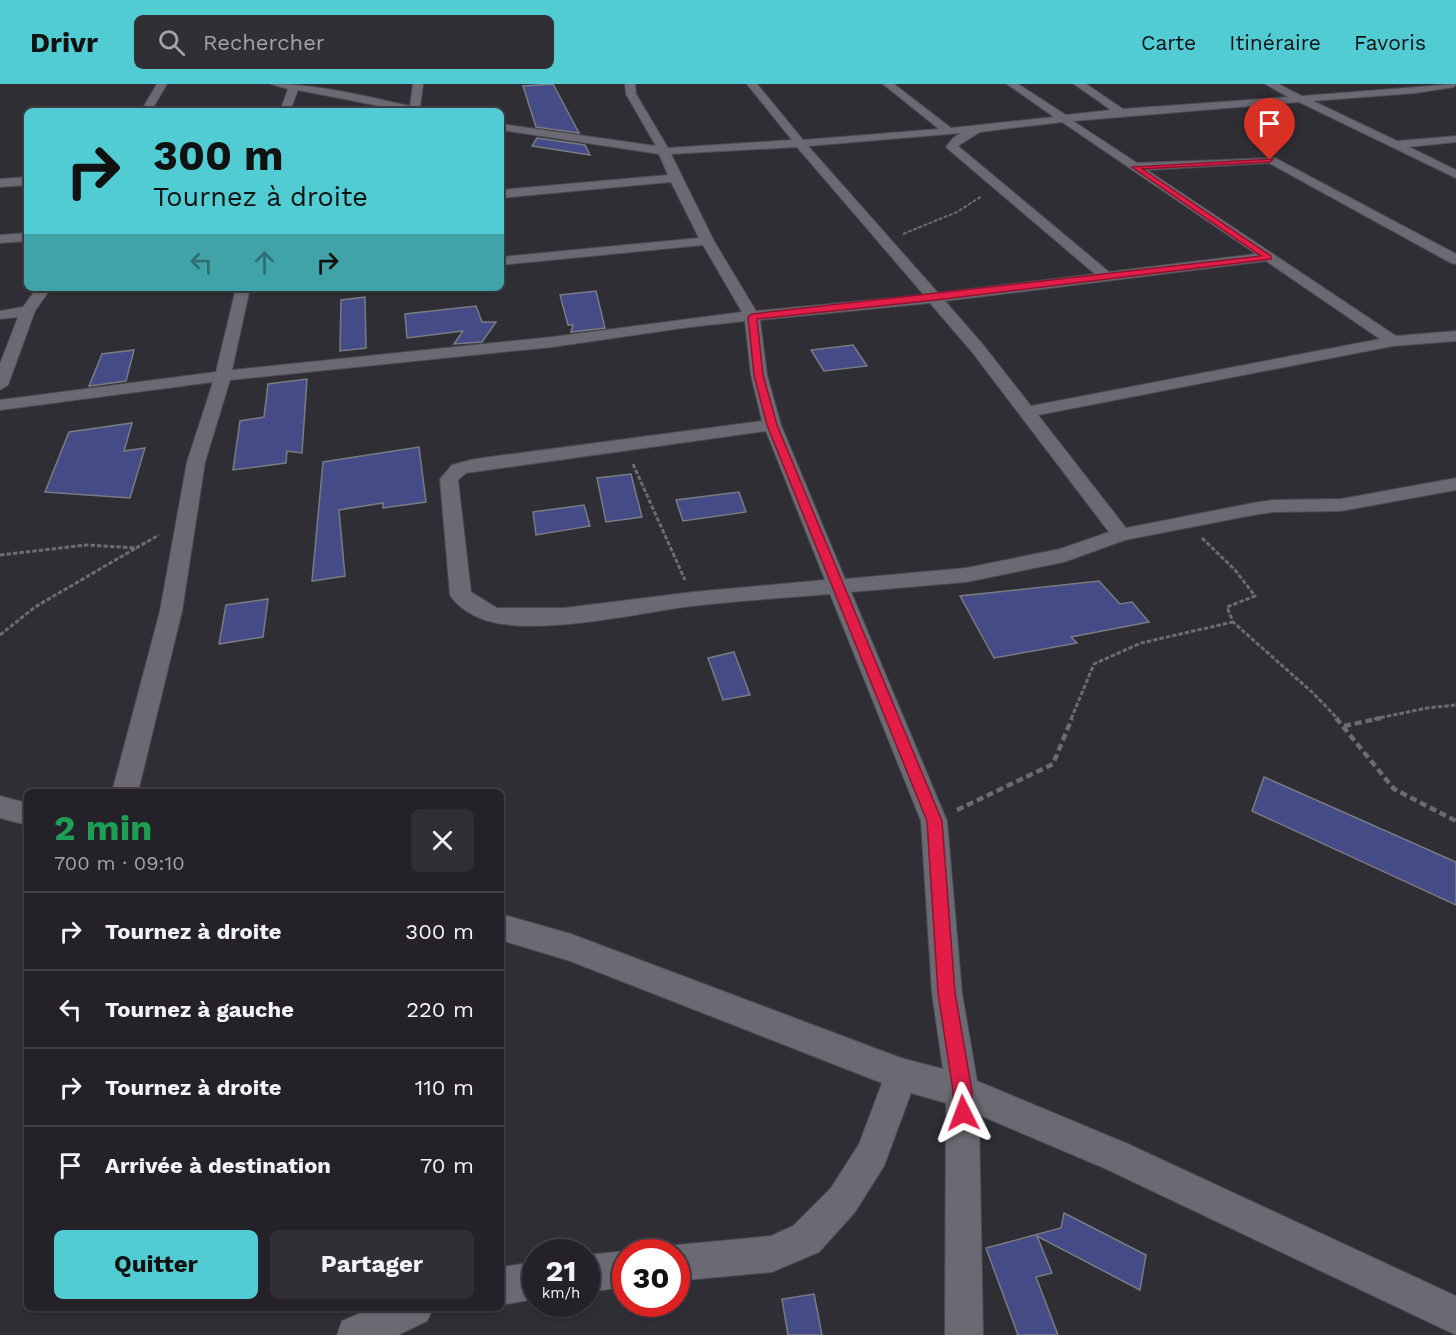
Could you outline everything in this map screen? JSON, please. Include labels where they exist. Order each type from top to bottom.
[{"type":"street","points":[[148,108],[162,84]]},
{"type":"street","points":[[276,84],[295,85],[362,97],[404,108]]},
{"type":"street","points":[[416,108],[418,84]]},
{"type":"street","points":[[630,84],[631,94],[664,151],[675,178],[707,240],[752,317],[759,375],[772,425],[934,821],[947,993],[962,1091],[964,1335]]},
{"type":"street","points":[[752,84],[870,225],[936,297],[1029,412],[1121,535]]},
{"type":"street","points":[[888,84],[948,132]]},
{"type":"street","points":[[1012,84],[1393,340]]},
{"type":"street","points":[[1079,84],[1121,112]]},
{"type":"street","points":[[1270,84],[1456,174]]},
{"type":"street","points":[[1403,84],[1416,90]]},
{"type":"street","points":[[504,127],[664,151],[801,144],[948,132],[1121,112],[1416,90],[1454,84]]},
{"type":"street","points":[[286,108],[295,85]]},
{"type":"street","points":[[977,129],[957,140],[952,147],[1005,189],[1104,275]]},
{"type":"street","points":[[1394,145],[1456,139]]},
{"type":"street","points":[[1135,167],[1270,160],[1285,166],[1456,260]]},
{"type":"street","points":[[504,194],[675,178]]},
{"type":"street","points":[[0,183],[24,181]]},
{"type":"street","points":[[0,239],[24,237]]},
{"type":"street","points":[[504,261],[707,240]]},
{"type":"street","points":[[0,405],[223,376],[552,342],[646,327],[936,297],[1268,257]]},
{"type":"street","points":[[0,385],[28,311],[42,291]]},
{"type":"street","points":[[126,789],[171,611],[196,462],[223,376],[242,291]]},
{"type":"street","points":[[0,315],[28,311]]},
{"type":"street","points":[[1029,412],[1393,340],[1456,336]]},
{"type":"street","points":[[772,425],[459,469],[449,479],[461,596],[494,615],[564,616],[693,599],[966,575],[1064,555],[1121,535],[1274,506],[1341,505],[1456,484]]},
{"type":"street","points":[[0,807],[24,813]]},
{"type":"street","points":[[504,928],[571,948],[901,1074],[962,1091],[1116,1156],[1456,1316]]},
{"type":"street","points":[[690,1262],[772,1254],[806,1239],[843,1200],[872,1154],[901,1074]]},
{"type":"street","points":[[504,1285],[522,1282]]},
{"type":"street","points":[[356,1335],[408,1311]]},
{"type":"path","points":[[884,238],[915,231],[957,212],[975,199],[1005,189]]},
{"type":"path","points":[[624,444],[693,599]]},
{"type":"path","points":[[0,635],[35,607],[185,519]]},
{"type":"path","points":[[1188,523],[1235,570],[1255,596],[1227,607],[1233,622],[1313,693],[1344,726],[1394,789],[1456,821]]},
{"type":"path","points":[[0,555],[87,544],[136,548]]},
{"type":"path","points":[[934,821],[1053,764],[1094,664],[1141,643],[1233,622]]},
{"type":"path","points":[[1344,726],[1427,708],[1456,705]]},
{"type":"building","points":[[553,84],[579,133],[536,127],[523,86]]},
{"type":"building","points":[[537,138],[585,145],[590,155],[532,146]]},
{"type":"building","points":[[596,291],[605,328],[571,332],[573,325],[568,325],[560,295]]},
{"type":"building","points":[[365,297],[366,348],[340,351],[341,300]]},
{"type":"building","points":[[476,306],[482,322],[496,322],[482,342],[454,344],[463,331],[407,338],[405,314]]},
{"type":"building","points":[[853,345],[867,366],[824,371],[811,350]]},
{"type":"building","points":[[134,350],[126,381],[89,386],[102,354]]},
{"type":"building","points":[[307,379],[302,453],[287,451],[286,463],[233,470],[240,421],[264,417],[268,384]]},
{"type":"building","points":[[132,423],[124,451],[145,448],[130,498],[45,492],[69,432]]},
{"type":"building","points":[[419,447],[426,502],[383,508],[383,503],[339,510],[345,576],[312,581],[323,462]]},
{"type":"building","points":[[631,474],[642,517],[606,522],[597,478]]},
{"type":"building","points":[[739,492],[746,512],[683,521],[676,500]]},
{"type":"building","points":[[584,505],[590,526],[536,535],[533,512]]},
{"type":"building","points":[[1099,581],[1120,604],[1132,602],[1149,622],[1071,637],[1077,643],[994,658],[960,596]]},
{"type":"building","points":[[268,599],[263,637],[219,644],[226,605]]},
{"type":"building","points":[[734,652],[750,695],[723,700],[708,658]]},
{"type":"building","points":[[1264,777],[1456,862],[1456,905],[1252,811]]},
{"type":"building","points":[[1064,1213],[1146,1255],[1140,1290],[1037,1236],[1052,1273],[1036,1277],[1058,1335],[1018,1335],[986,1248],[1061,1228]]},
{"type":"building","points":[[814,1294],[822,1335],[788,1335],[782,1299]]},
{"type":"route","points":[[963,1113],[962,1091],[947,993],[934,821],[772,425],[759,375],[752,317],[1268,257],[1135,167],[1270,160]]}]
